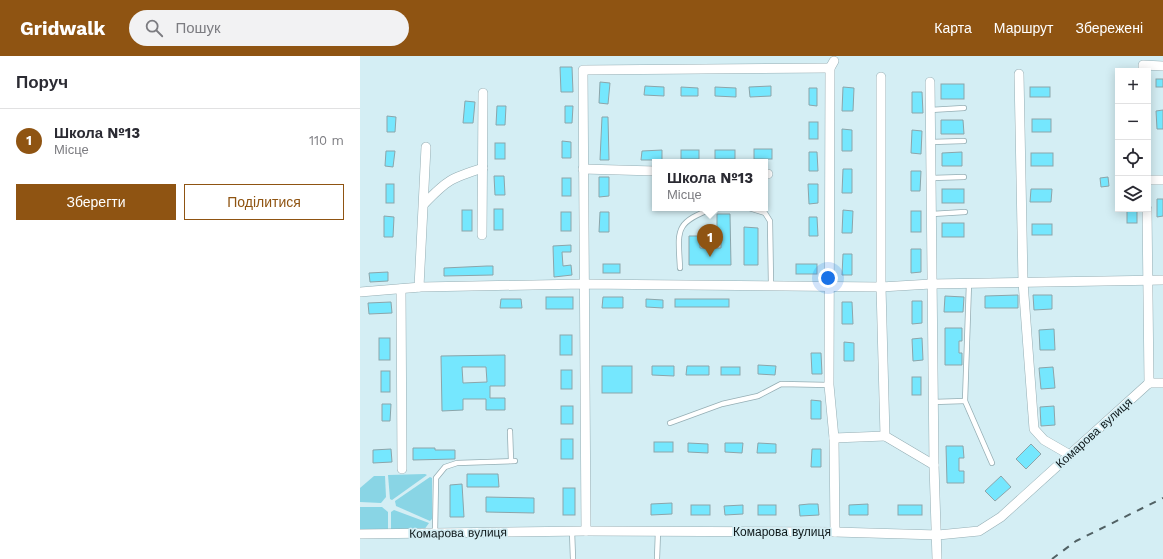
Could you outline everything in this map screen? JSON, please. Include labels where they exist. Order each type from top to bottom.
[{"type":"street","points":[[586,531],[583,284],[583,70],[832,64],[829,385],[834,438],[835,532]]},
{"type":"street","points":[[1143,68],[1143,65],[1163,66]]},
{"type":"street","points":[[1020,74],[1023,282],[1034,429],[1044,440],[1070,455]]},
{"type":"street","points":[[881,77],[881,287],[885,436]]},
{"type":"street","points":[[930,82],[932,214],[931,284],[934,464],[938,535],[937,559]]},
{"type":"street","points":[[482,235],[483,93]]},
{"type":"street","points":[[419,287],[426,147]]},
{"type":"street","points":[[424,204],[445,183],[457,176],[483,168]]},
{"type":"street","points":[[583,170],[652,171]]},
{"type":"street","points":[[1151,180],[1163,180]]},
{"type":"street","points":[[1147,212],[1149,383],[1163,383]]},
{"type":"street","points":[[360,292],[419,287],[583,284],[881,287],[969,283],[1163,280]]},
{"type":"street","points":[[401,289],[402,469]]},
{"type":"street","name":"Комарова вулиця","points":[[360,534],[658,531],[835,532],[938,535],[979,531],[1001,517],[1149,383]]},
{"type":"street","points":[[834,438],[885,436],[934,464]]},
{"type":"lane","points":[[930,110],[964,108]]},
{"type":"lane","points":[[931,142],[964,141]]},
{"type":"lane","points":[[931,178],[964,177]]},
{"type":"lane","points":[[680,268],[678,235],[682,224],[693,216],[706,211]]},
{"type":"lane","points":[[756,211],[764,214],[770,221],[771,285]]},
{"type":"lane","points":[[932,214],[965,212]]},
{"type":"lane","points":[[969,283],[965,401],[992,463]]},
{"type":"lane","points":[[670,423],[722,404],[758,396],[781,384],[829,385]]},
{"type":"lane","points":[[933,402],[965,401]]},
{"type":"lane","points":[[435,533],[436,478],[445,467],[457,463],[513,461],[510,431]]},
{"type":"lane","points":[[572,531],[572,559]]},
{"type":"lane","points":[[657,559],[658,531]]},
{"type":"shaded area","points":[[388,475],[427,475],[392,500],[390,499]]},
{"type":"shaded area","points":[[374,476],[385,476],[386,497],[381,503],[360,502],[360,488]]},
{"type":"shaded area","points":[[430,477],[432,478],[432,519],[430,521],[396,506],[395,501]]},
{"type":"shaded area","points":[[360,507],[382,507],[388,512],[388,531],[360,531]]},
{"type":"shaded area","points":[[394,510],[429,523],[424,530],[391,531],[391,512]]},
{"type":"building","points":[[560,67],[572,67],[573,92],[561,92]]},
{"type":"building","points":[[1156,79],[1163,79],[1163,87],[1156,87]]},
{"type":"building","points":[[600,82],[610,83],[608,104],[599,103]]},
{"type":"building","points":[[941,84],[964,84],[964,99],[941,99]]},
{"type":"building","points":[[645,86],[664,87],[664,96],[644,95]]},
{"type":"building","points":[[771,86],[771,96],[750,97],[749,87]]},
{"type":"building","points":[[681,87],[698,88],[698,96],[681,96]]},
{"type":"building","points":[[715,87],[736,88],[736,97],[715,96]]},
{"type":"building","points":[[843,87],[854,88],[853,111],[842,111]]},
{"type":"building","points":[[1030,87],[1050,87],[1050,97],[1030,97]]},
{"type":"building","points":[[809,88],[817,88],[817,106],[809,105]]},
{"type":"building","points":[[912,92],[922,92],[923,113],[912,113]]},
{"type":"building","points":[[465,101],[475,102],[473,123],[463,123]]},
{"type":"building","points":[[497,106],[506,106],[505,125],[496,125]]},
{"type":"building","points":[[565,106],[573,106],[572,123],[565,123]]},
{"type":"building","points":[[1163,110],[1163,129],[1157,129],[1156,111]]},
{"type":"building","points":[[387,116],[396,117],[395,132],[387,132]]},
{"type":"building","points":[[602,117],[608,117],[609,160],[600,160]]},
{"type":"building","points":[[1032,119],[1051,119],[1051,132],[1032,132]]},
{"type":"building","points":[[941,120],[963,120],[964,134],[941,134]]},
{"type":"building","points":[[809,122],[818,122],[818,139],[809,139]]},
{"type":"building","points":[[842,129],[852,130],[852,151],[842,151]]},
{"type":"building","points":[[912,130],[922,131],[921,154],[911,153]]},
{"type":"building","points":[[562,141],[571,142],[571,158],[562,158]]},
{"type":"building","points":[[495,143],[505,143],[505,159],[495,159]]},
{"type":"building","points":[[754,149],[772,149],[772,159],[754,159]]},
{"type":"building","points":[[662,150],[662,159],[641,160],[642,151]]},
{"type":"building","points":[[681,150],[699,150],[699,159],[681,159]]},
{"type":"building","points":[[715,150],[735,150],[735,159],[715,159]]},
{"type":"building","points":[[386,151],[395,151],[393,167],[385,166]]},
{"type":"building","points":[[809,152],[817,152],[818,171],[809,171]]},
{"type":"building","points":[[962,152],[962,166],[942,166],[942,153]]},
{"type":"building","points":[[1031,153],[1053,153],[1053,166],[1031,166]]},
{"type":"building","points":[[843,169],[852,169],[852,193],[842,193]]},
{"type":"building","points":[[911,171],[921,171],[920,191],[911,191]]},
{"type":"building","points":[[494,176],[504,176],[505,195],[495,195]]},
{"type":"building","points":[[599,177],[609,177],[609,196],[599,197]]},
{"type":"building","points":[[1108,177],[1109,186],[1101,187],[1100,178]]},
{"type":"building","points":[[562,178],[571,178],[571,196],[562,196]]},
{"type":"building","points":[[386,184],[394,184],[394,203],[386,203]]},
{"type":"building","points":[[808,184],[818,184],[818,203],[809,204]]},
{"type":"building","points":[[942,189],[964,189],[964,203],[942,203]]},
{"type":"building","points":[[1031,189],[1052,189],[1051,202],[1030,202]]},
{"type":"building","points":[[1157,199],[1163,199],[1163,216],[1157,217]]},
{"type":"building","points":[[494,209],[503,209],[503,230],[494,230]]},
{"type":"building","points":[[462,210],[472,210],[472,231],[462,231]]},
{"type":"building","points":[[843,210],[853,211],[852,233],[842,233]]},
{"type":"building","points":[[911,211],[921,211],[921,232],[911,232]]},
{"type":"building","points":[[561,212],[571,212],[571,231],[561,231]]},
{"type":"building","points":[[600,212],[609,212],[609,232],[599,232]]},
{"type":"building","points":[[1127,212],[1137,212],[1137,223],[1127,223]]},
{"type":"building","points":[[717,214],[730,214],[731,265],[689,265],[689,236],[700,236],[700,248],[721,248],[721,236],[717,236]]},
{"type":"building","points":[[384,216],[394,217],[393,237],[384,237]]},
{"type":"building","points":[[809,217],[817,217],[818,236],[809,236]]},
{"type":"building","points":[[942,223],[964,223],[964,237],[942,237]]},
{"type":"building","points":[[1032,224],[1052,224],[1052,235],[1032,235]]},
{"type":"building","points":[[744,227],[758,228],[758,265],[744,265]]},
{"type":"building","points":[[571,245],[571,252],[562,252],[563,266],[571,265],[572,275],[554,277],[553,246]]},
{"type":"building","points":[[911,249],[921,249],[921,272],[911,273]]},
{"type":"building","points":[[843,254],[852,254],[852,275],[842,275]]},
{"type":"building","points":[[603,264],[620,264],[620,273],[603,273]]},
{"type":"building","points":[[796,264],[817,264],[817,274],[796,274]]},
{"type":"building","points":[[493,266],[493,275],[444,276],[444,268]]},
{"type":"building","points":[[388,272],[388,281],[370,282],[369,273]]},
{"type":"building","points":[[1018,295],[1018,308],[985,308],[985,296]]},
{"type":"building","points":[[1033,295],[1052,295],[1052,309],[1034,310]]},
{"type":"building","points":[[945,296],[964,297],[963,312],[944,312]]},
{"type":"building","points":[[546,297],[573,297],[573,309],[546,309]]},
{"type":"building","points":[[603,297],[623,297],[623,308],[602,308]]},
{"type":"building","points":[[501,299],[521,299],[522,308],[500,308]]},
{"type":"building","points":[[646,299],[663,300],[663,308],[646,307]]},
{"type":"building","points":[[675,299],[729,299],[729,307],[675,307]]},
{"type":"building","points":[[912,301],[922,301],[922,323],[912,324]]},
{"type":"building","points":[[391,302],[392,313],[369,314],[368,303]]},
{"type":"building","points":[[842,302],[852,302],[853,324],[842,324]]},
{"type":"building","points":[[945,328],[962,328],[962,341],[959,341],[959,353],[962,353],[962,365],[945,365]]},
{"type":"building","points":[[1054,329],[1055,350],[1040,350],[1039,330]]},
{"type":"building","points":[[560,335],[572,335],[572,355],[560,355]]},
{"type":"building","points":[[379,338],[390,338],[390,360],[379,360]]},
{"type":"building","points":[[922,338],[923,360],[913,361],[912,339]]},
{"type":"building","points":[[844,342],[854,343],[854,361],[844,361]]},
{"type":"building","points":[[811,353],[821,353],[822,374],[812,374]]},
{"type":"building","points":[[505,355],[505,386],[490,386],[490,398],[505,398],[505,410],[486,410],[486,399],[463,399],[463,410],[442,411],[441,356]],"holes":[[[462,367],[486,367],[487,382],[463,383]]]},
{"type":"building","points":[[758,365],[776,366],[775,375],[758,374]]},
{"type":"building","points":[[602,366],[632,366],[632,393],[602,393]]},
{"type":"building","points":[[652,366],[674,366],[674,376],[652,375]]},
{"type":"building","points":[[687,366],[709,366],[709,375],[686,375]]},
{"type":"building","points":[[721,367],[740,367],[740,375],[721,375]]},
{"type":"building","points":[[1053,367],[1055,388],[1041,389],[1039,368]]},
{"type":"building","points":[[561,370],[572,370],[572,389],[561,389]]},
{"type":"building","points":[[381,371],[390,371],[390,392],[381,392]]},
{"type":"building","points":[[912,377],[921,377],[921,395],[912,395]]},
{"type":"building","points":[[811,400],[821,401],[821,419],[811,419]]},
{"type":"building","points":[[382,404],[391,404],[390,421],[382,421]]},
{"type":"building","points":[[561,406],[573,406],[573,424],[561,424]]},
{"type":"building","points":[[1054,406],[1055,425],[1041,426],[1040,407]]},
{"type":"building","points":[[561,439],[573,439],[573,459],[561,459]]},
{"type":"building","points":[[654,442],[673,442],[673,452],[654,452]]},
{"type":"building","points":[[688,443],[708,444],[708,453],[688,452]]},
{"type":"building","points":[[725,443],[743,443],[742,453],[725,452]]},
{"type":"building","points":[[758,443],[776,444],[776,453],[757,453]]},
{"type":"building","points":[[1031,444],[1041,454],[1026,469],[1016,459]]},
{"type":"building","points":[[946,446],[963,446],[964,458],[959,458],[959,471],[964,471],[964,483],[947,483]]},
{"type":"building","points":[[413,448],[455,450],[455,459],[413,460]]},
{"type":"building","points":[[391,449],[392,462],[373,463],[373,450]]},
{"type":"building","points":[[812,449],[821,449],[821,467],[811,467]]},
{"type":"building","points":[[467,474],[498,474],[499,487],[467,487]]},
{"type":"building","points":[[1001,476],[1011,487],[995,501],[985,491]]},
{"type":"building","points":[[462,484],[464,517],[450,517],[450,485]]},
{"type":"building","points":[[563,488],[575,488],[575,515],[563,515]]},
{"type":"building","points":[[486,497],[534,498],[534,513],[486,512]]},
{"type":"building","points":[[672,503],[672,514],[651,515],[651,504]]},
{"type":"building","points":[[818,504],[819,515],[800,516],[799,505]]},
{"type":"building","points":[[868,504],[868,515],[849,515],[849,505]]},
{"type":"building","points":[[691,505],[710,505],[710,515],[691,515]]},
{"type":"building","points":[[743,505],[743,514],[725,515],[724,506]]},
{"type":"building","points":[[758,505],[776,505],[776,515],[758,515]]},
{"type":"building","points":[[898,505],[922,505],[922,515],[898,515]]},
{"type":"railway","points":[[1052,559],[1076,541],[1163,498]]},
{"type":"place","name":"Школа №13","points":[[710,257]]}]
